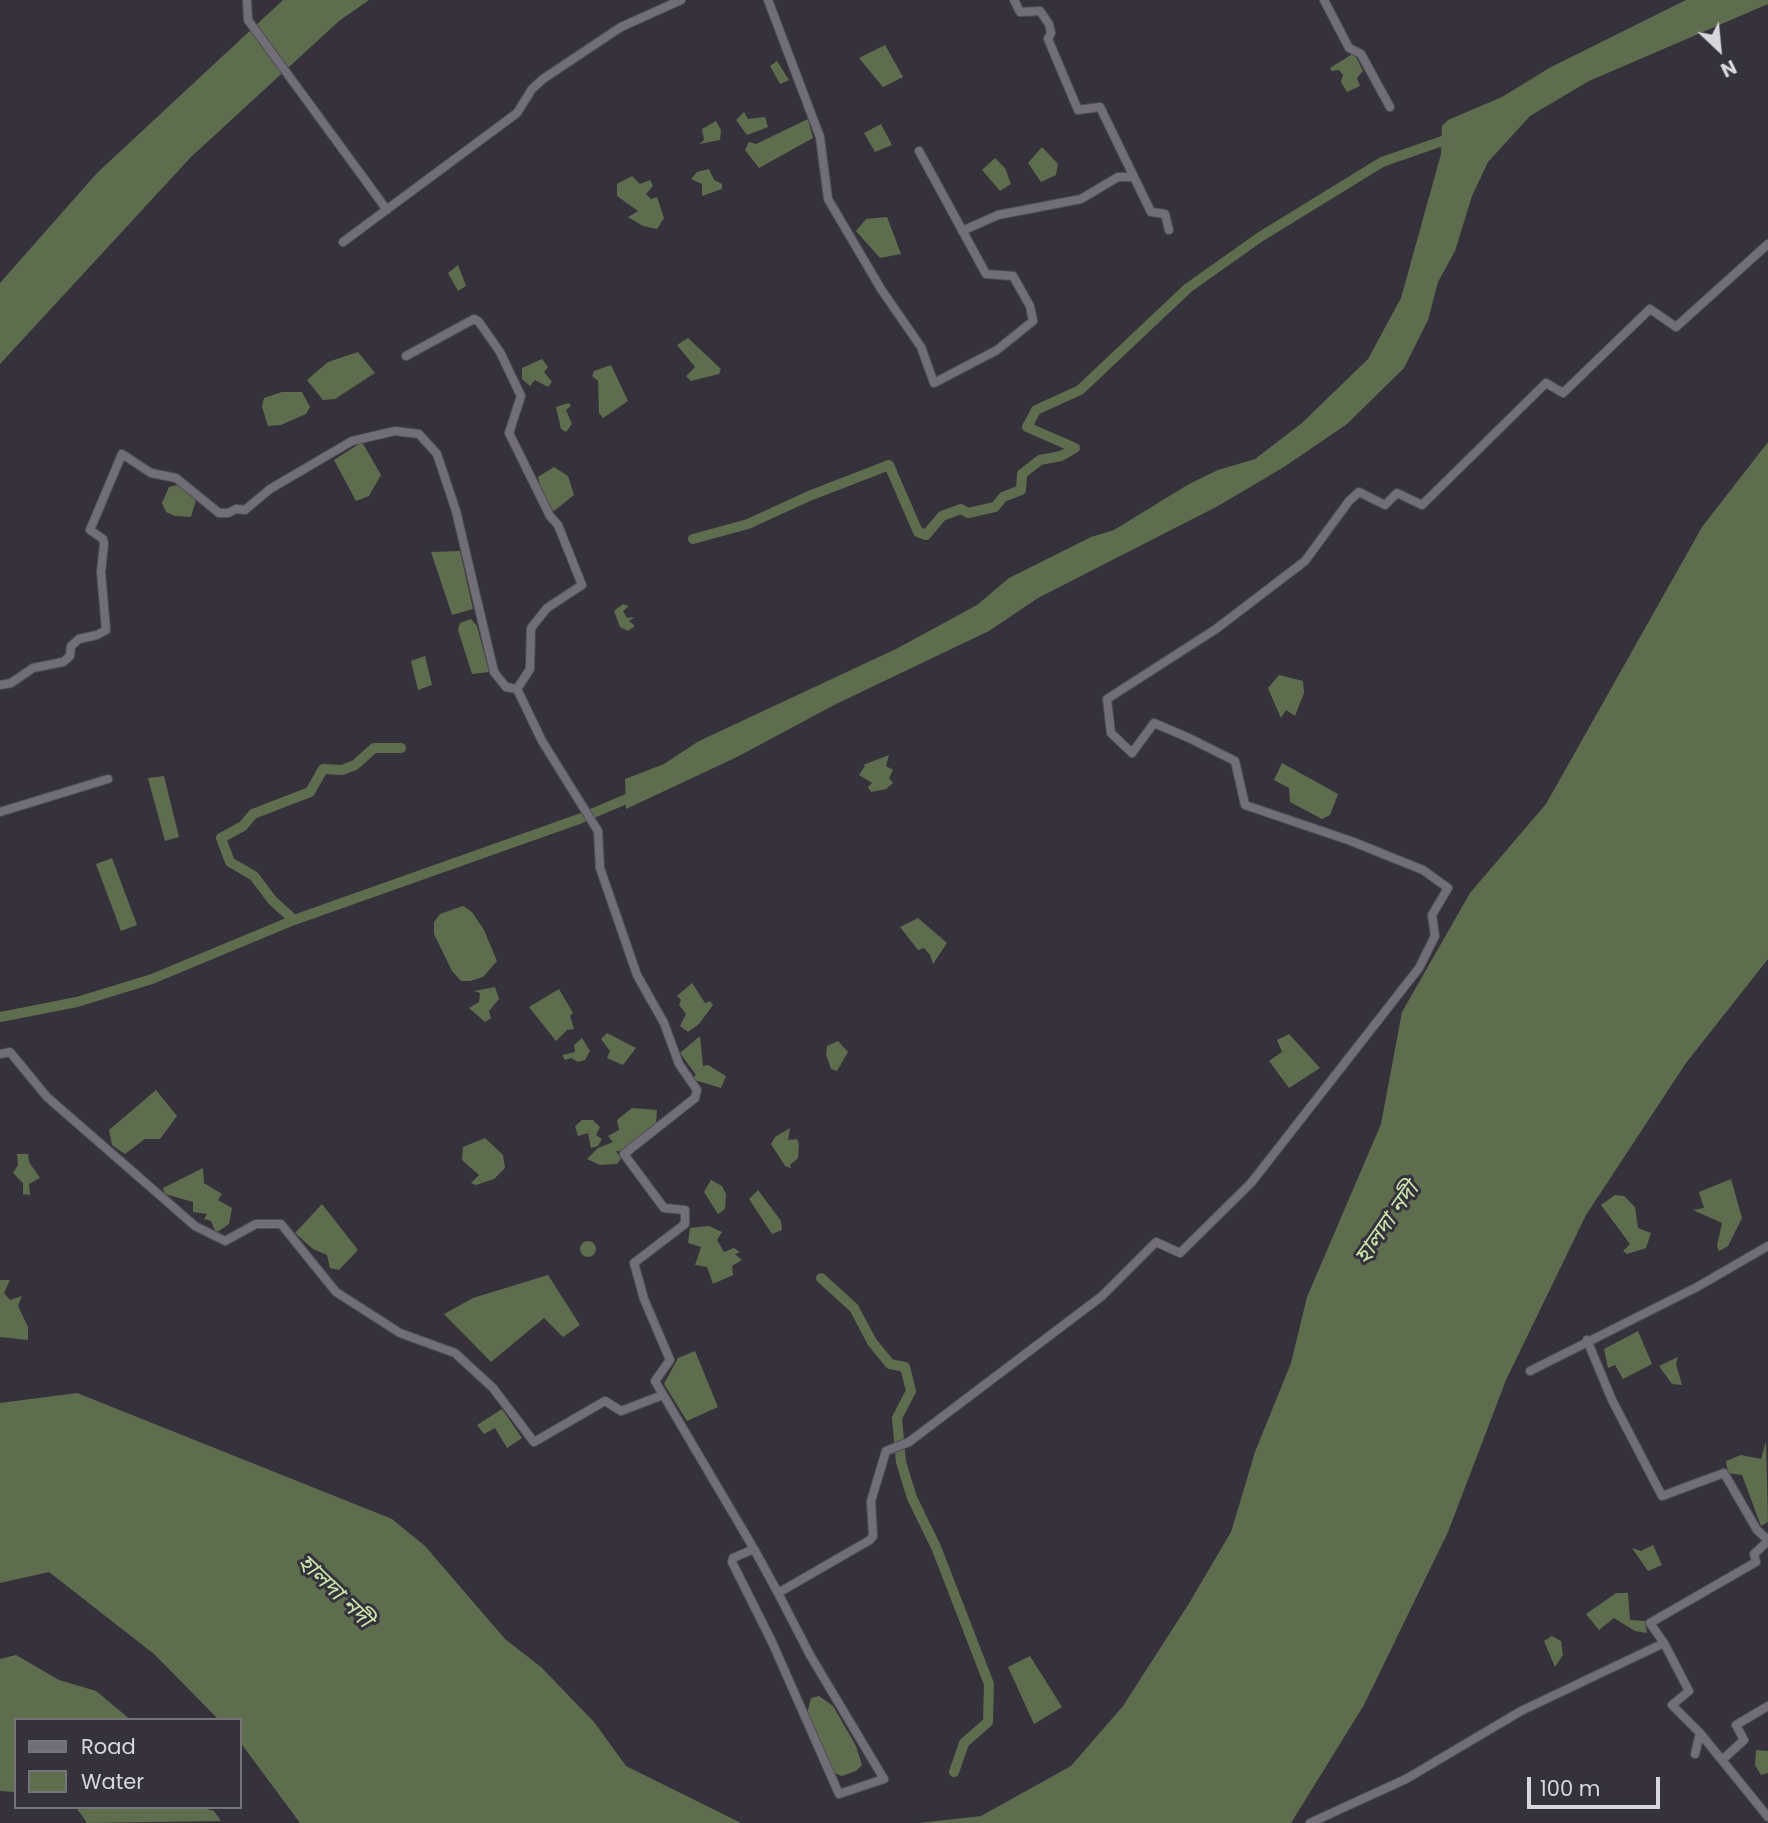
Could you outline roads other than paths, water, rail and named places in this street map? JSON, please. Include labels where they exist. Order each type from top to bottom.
[{"type":"street","points":[[247,0],[248,20],[387,210]]},
{"type":"street","points":[[343,242],[517,113],[531,89],[543,79],[621,27],[681,0]]},
{"type":"street","points":[[768,0],[820,137],[828,199],[881,289],[921,347],[934,383],[997,350],[1033,324],[1030,306],[1013,276],[986,274],[919,151]]},
{"type":"street","points":[[1014,0],[1020,12],[1040,11],[1049,24],[1048,39],[1078,110],[1097,105],[1100,107],[1119,143],[1131,177],[1151,212],[1165,214],[1169,230]]},
{"type":"street","points":[[1324,0],[1349,48],[1361,54],[1390,107]]},
{"type":"street","points":[[962,231],[998,215],[1081,199],[1118,177],[1131,177]]},
{"type":"street","points":[[778,1593],[870,1540],[873,1536],[871,1501],[886,1451],[909,1442],[1102,1296],[1156,1242],[1180,1253],[1251,1183],[1419,968],[1435,936],[1432,915],[1448,888],[1423,870],[1352,841],[1245,804],[1235,761],[1154,723],[1132,753],[1111,733],[1107,699],[1216,629],[1305,561],[1349,501],[1359,492],[1385,505],[1397,493],[1422,505],[1546,383],[1563,393],[1650,309],[1676,327],[1768,244]]},
{"type":"street","points":[[406,356],[474,318],[500,352],[521,397],[509,433],[550,516],[558,525],[582,585],[547,608],[531,628],[530,669],[517,689]]},
{"type":"street","points":[[0,685],[11,683],[33,668],[62,662],[70,656],[71,646],[79,639],[106,630],[101,572],[104,544],[103,540],[90,530],[122,454],[151,473],[176,478],[210,507],[219,513],[228,513],[236,509],[245,510],[270,489],[352,441],[395,430],[419,435],[437,454],[456,511],[494,672],[506,687],[517,689]]},
{"type":"street","points":[[517,689],[574,794],[598,831],[600,868],[637,975],[664,1023],[679,1064],[697,1090],[695,1098],[624,1154],[664,1208],[685,1210],[685,1224],[634,1263],[644,1299],[670,1360],[655,1381],[754,1549],[810,1655],[884,1779],[839,1794],[772,1642],[732,1562],[733,1558],[754,1549]]},
{"type":"street","points":[[0,812],[108,779]]},
{"type":"street","points":[[0,1054],[10,1052],[47,1097],[195,1226],[225,1241],[256,1224],[281,1224],[336,1292],[400,1334],[454,1353],[494,1388],[534,1442],[605,1401],[621,1412],[663,1395]]},
{"type":"street","points":[[1530,1371],[1697,1287],[1768,1246]]},
{"type":"street","points":[[1587,1340],[1612,1400],[1662,1496],[1724,1473],[1757,1530],[1768,1541],[1754,1554],[1756,1562],[1650,1623],[1664,1643],[1689,1691],[1672,1705],[1700,1733],[1768,1817]]},
{"type":"street","points":[[1310,1823],[1406,1779],[1521,1711],[1664,1643]]},
{"type":"street","points":[[1722,1760],[1744,1740],[1737,1725],[1768,1706]]},
{"type":"street","points":[[1695,1754],[1700,1733]]},
{"type":"water","points":[[283,0],[369,0],[339,21],[191,157],[0,364],[0,283],[97,173]]},
{"type":"water","points":[[1686,0],[1768,0],[1768,4],[1589,81],[1530,116],[1488,162],[1472,196],[1455,251],[1438,282],[1428,320],[1404,368],[1347,424],[1284,467],[1218,506],[1038,598],[989,631],[836,704],[737,757],[626,809],[625,779],[664,764],[699,741],[896,649],[977,605],[1009,578],[1091,537],[1114,530],[1189,484],[1218,470],[1255,459],[1302,423],[1368,359],[1401,298],[1441,154],[1442,126],[1448,120],[1502,97],[1551,67]]},
{"type":"water","points":[[885,45],[903,77],[883,87],[859,58]]},
{"type":"water","points":[[1354,53],[1363,71],[1357,78],[1360,86],[1347,92],[1341,82],[1343,75],[1339,70],[1332,71],[1330,68]]},
{"type":"water","points":[[777,61],[789,80],[780,84],[770,66]]},
{"type":"water","points":[[744,112],[748,119],[765,117],[768,127],[747,135],[736,120]]},
{"type":"water","points":[[808,119],[813,138],[759,168],[745,150],[749,142],[756,144]]},
{"type":"water","points":[[716,121],[721,130],[720,140],[699,144],[704,140],[702,129]]},
{"type":"water","points":[[881,124],[892,145],[875,152],[864,133]]},
{"type":"water","points":[[1042,147],[1058,164],[1056,175],[1041,182],[1028,163]]},
{"type":"water","points":[[995,158],[1005,168],[1011,184],[1000,191],[982,170]]},
{"type":"water","points":[[709,169],[714,180],[722,184],[722,189],[702,196],[702,184],[691,179],[697,172]]},
{"type":"water","points":[[632,176],[640,184],[650,180],[653,186],[646,194],[651,199],[657,197],[664,218],[657,229],[643,226],[628,217],[638,211],[617,196],[617,184]]},
{"type":"water","points":[[887,217],[901,254],[880,258],[856,231],[866,219]]},
{"type":"water","points":[[458,265],[466,286],[458,291],[448,273]]},
{"type":"water","points":[[688,338],[721,369],[719,374],[691,381],[686,376],[695,367],[677,345]]},
{"type":"water","points":[[358,352],[375,373],[335,399],[323,400],[307,380],[328,362]]},
{"type":"water","points":[[542,359],[548,367],[544,372],[552,382],[548,387],[535,380],[530,386],[522,379],[522,368]]},
{"type":"water","points":[[611,365],[628,401],[603,418],[599,413],[598,381],[592,376],[594,371]]},
{"type":"water","points":[[282,392],[302,392],[310,407],[306,414],[281,425],[268,426],[262,407],[264,398]]},
{"type":"water","points":[[569,403],[571,406],[566,410],[572,424],[566,432],[561,429],[556,407]]},
{"type":"water","points":[[362,442],[381,475],[369,496],[356,501],[334,460]]},
{"type":"water","name":"হালদা নদী","points":[[1768,442],[1768,959],[1686,1063],[1586,1215],[1506,1380],[1448,1532],[1364,1705],[1291,1823],[919,1823],[981,1816],[1071,1766],[1123,1706],[1188,1605],[1231,1532],[1255,1452],[1291,1363],[1307,1297],[1381,1124],[1402,1012],[1470,893],[1546,804],[1702,527]]},
{"type":"water","points":[[554,467],[568,476],[574,495],[554,511],[545,505],[538,477]]},
{"type":"water","points":[[178,485],[188,490],[196,500],[191,517],[175,516],[166,512],[162,503],[169,487]]},
{"type":"water","points":[[460,551],[473,609],[452,615],[431,552]]},
{"type":"water","points":[[623,604],[629,606],[623,611],[627,618],[635,617],[629,621],[635,626],[628,631],[620,627],[614,611]]},
{"type":"water","points":[[471,619],[477,626],[489,672],[472,674],[458,630],[460,623]]},
{"type":"water","points":[[425,656],[432,685],[418,690],[411,661]]},
{"type":"water","points":[[1279,675],[1303,681],[1304,693],[1295,716],[1286,710],[1281,718],[1268,688]]},
{"type":"water","points":[[889,755],[886,766],[893,770],[889,778],[893,783],[886,789],[871,792],[868,787],[872,783],[859,775],[865,766],[863,765]]},
{"type":"water","points":[[1282,763],[1338,794],[1330,815],[1322,819],[1290,802],[1289,788],[1274,780]]},
{"type":"water","points":[[164,776],[179,837],[165,841],[148,778]]},
{"type":"water","points":[[112,858],[137,925],[121,931],[96,864]]},
{"type":"water","points":[[463,906],[472,912],[484,930],[497,961],[483,977],[470,981],[461,981],[452,971],[434,934],[434,922],[440,914]]},
{"type":"water","points":[[918,918],[947,943],[933,964],[924,948],[918,950],[900,927]]},
{"type":"water","points":[[692,983],[705,1003],[710,1001],[713,1005],[699,1024],[688,1032],[680,1026],[686,1014],[679,1005],[681,1000],[677,996]]},
{"type":"water","points":[[495,987],[499,999],[489,1011],[491,1018],[485,1022],[469,1008],[479,1002],[480,993],[474,991]]},
{"type":"water","points":[[559,989],[573,1013],[570,1016],[574,1029],[567,1030],[556,1041],[529,1007]]},
{"type":"water","points":[[607,1033],[636,1048],[623,1065],[607,1058],[610,1051],[601,1039]]},
{"type":"water","points":[[1289,1034],[1320,1068],[1289,1088],[1269,1061],[1282,1052],[1277,1040]]},
{"type":"water","points":[[700,1036],[703,1066],[708,1065],[726,1076],[721,1088],[691,1079],[696,1075],[680,1053]]},
{"type":"water","points":[[582,1038],[590,1051],[585,1060],[565,1060],[562,1055],[575,1052],[574,1045]]},
{"type":"water","points":[[838,1041],[848,1052],[837,1071],[831,1069],[826,1054],[827,1046]]},
{"type":"water","points":[[156,1090],[177,1116],[160,1139],[145,1139],[125,1154],[112,1145],[109,1130]]},
{"type":"water","points":[[632,1108],[657,1110],[656,1124],[622,1151],[616,1151],[621,1158],[617,1164],[600,1165],[587,1159],[598,1148],[613,1142],[608,1136],[619,1130],[617,1120]]},
{"type":"water","points":[[582,1120],[593,1120],[600,1127],[596,1135],[602,1139],[598,1146],[591,1148],[588,1133],[578,1136],[575,1126]]},
{"type":"water","points":[[790,1128],[788,1140],[797,1139],[799,1144],[798,1158],[790,1165],[791,1168],[785,1166],[771,1144],[775,1137]]},
{"type":"water","points":[[485,1138],[503,1155],[505,1168],[494,1179],[476,1185],[471,1183],[479,1175],[462,1160],[463,1147]]},
{"type":"water","points":[[17,1154],[28,1154],[29,1162],[40,1178],[29,1184],[30,1195],[23,1194],[23,1183],[13,1173],[18,1165]]},
{"type":"water","points":[[203,1168],[204,1183],[222,1194],[218,1200],[232,1208],[229,1224],[216,1233],[211,1221],[204,1219],[207,1214],[193,1212],[193,1202],[165,1194],[163,1188]]},
{"type":"water","points":[[1731,1179],[1742,1218],[1728,1246],[1719,1251],[1717,1246],[1722,1223],[1693,1210],[1704,1208],[1699,1192]]},
{"type":"water","points":[[711,1180],[722,1186],[726,1194],[725,1209],[718,1214],[704,1192]]},
{"type":"water","points":[[758,1190],[781,1221],[782,1230],[772,1234],[749,1199]]},
{"type":"water","points":[[1615,1195],[1624,1196],[1635,1207],[1638,1228],[1651,1233],[1646,1248],[1627,1254],[1623,1251],[1630,1244],[1601,1205]]},
{"type":"water","points":[[322,1204],[358,1250],[339,1270],[330,1268],[327,1255],[313,1249],[295,1233]]},
{"type":"water","points":[[709,1226],[722,1232],[717,1240],[724,1252],[734,1248],[740,1252],[735,1254],[742,1260],[732,1266],[733,1275],[713,1284],[707,1267],[695,1265],[701,1247],[688,1243],[690,1228]]},
{"type":"water","points":[[585,1241],[591,1241],[596,1249],[594,1255],[585,1257],[580,1252],[580,1246]]},
{"type":"water","points":[[548,1275],[580,1325],[563,1337],[544,1318],[491,1362],[444,1314],[473,1298]]},
{"type":"water","points":[[0,1280],[10,1280],[4,1293],[10,1300],[22,1296],[18,1306],[28,1327],[28,1340],[0,1337]]},
{"type":"water","points":[[1638,1331],[1652,1364],[1623,1379],[1615,1365],[1608,1368],[1604,1349]]},
{"type":"water","points":[[695,1351],[718,1407],[687,1421],[664,1384],[678,1358]]},
{"type":"water","points":[[1678,1357],[1676,1364],[1682,1385],[1672,1384],[1659,1366]]},
{"type":"water","name":"হালদা নদী","points":[[77,1393],[392,1519],[425,1546],[505,1639],[541,1667],[594,1722],[626,1766],[741,1823],[300,1823],[242,1745],[242,1718],[217,1718],[154,1654],[49,1572],[0,1583],[0,1403]]},
{"type":"water","points":[[502,1409],[522,1438],[507,1448],[495,1428],[484,1434],[477,1425]]},
{"type":"water","points":[[1766,1441],[1768,1522],[1761,1526],[1742,1475],[1728,1473],[1726,1461],[1741,1455],[1761,1459]]},
{"type":"water","points":[[1653,1545],[1662,1565],[1648,1571],[1632,1548],[1641,1551]]},
{"type":"water","points":[[1616,1593],[1628,1593],[1630,1620],[1645,1621],[1647,1633],[1635,1631],[1614,1618],[1599,1630],[1586,1614]]},
{"type":"water","points":[[1552,1636],[1561,1641],[1563,1655],[1555,1667],[1544,1641]]},
{"type":"water","points":[[16,1655],[59,1680],[96,1691],[129,1718],[14,1718],[14,1792],[0,1791],[0,1659]]},
{"type":"water","points":[[1030,1656],[1062,1707],[1034,1724],[1008,1667]]},
{"type":"water","points":[[819,1696],[833,1706],[856,1746],[862,1765],[856,1771],[842,1776],[834,1773],[826,1761],[807,1714],[811,1698]]},
{"type":"water","points":[[1756,1750],[1768,1751],[1768,1773],[1761,1775],[1755,1765]]},
{"type":"water","points":[[77,1809],[207,1809],[214,1811],[221,1821],[87,1823]]},
{"type":"waterway","points":[[693,539],[748,524],[809,496],[889,465],[918,532],[926,535],[942,516],[961,509],[968,513],[995,507],[1003,497],[1021,490],[1022,474],[1040,460],[1061,456],[1075,448],[1027,427],[1036,410],[1080,390],[1188,288],[1260,237],[1382,162],[1451,138]]},
{"type":"waterway","points":[[294,920],[272,900],[254,876],[230,862],[221,838],[243,826],[253,814],[310,792],[323,769],[342,770],[355,765],[374,748],[401,748]]},
{"type":"waterway","points":[[0,1017],[77,1002],[152,979],[294,920],[579,819],[636,795]]},
{"type":"waterway","points":[[821,1278],[854,1308],[872,1342],[890,1364],[905,1367],[911,1391],[897,1418],[901,1462],[912,1498],[936,1547],[989,1684],[988,1722],[964,1743],[954,1772]]}]
